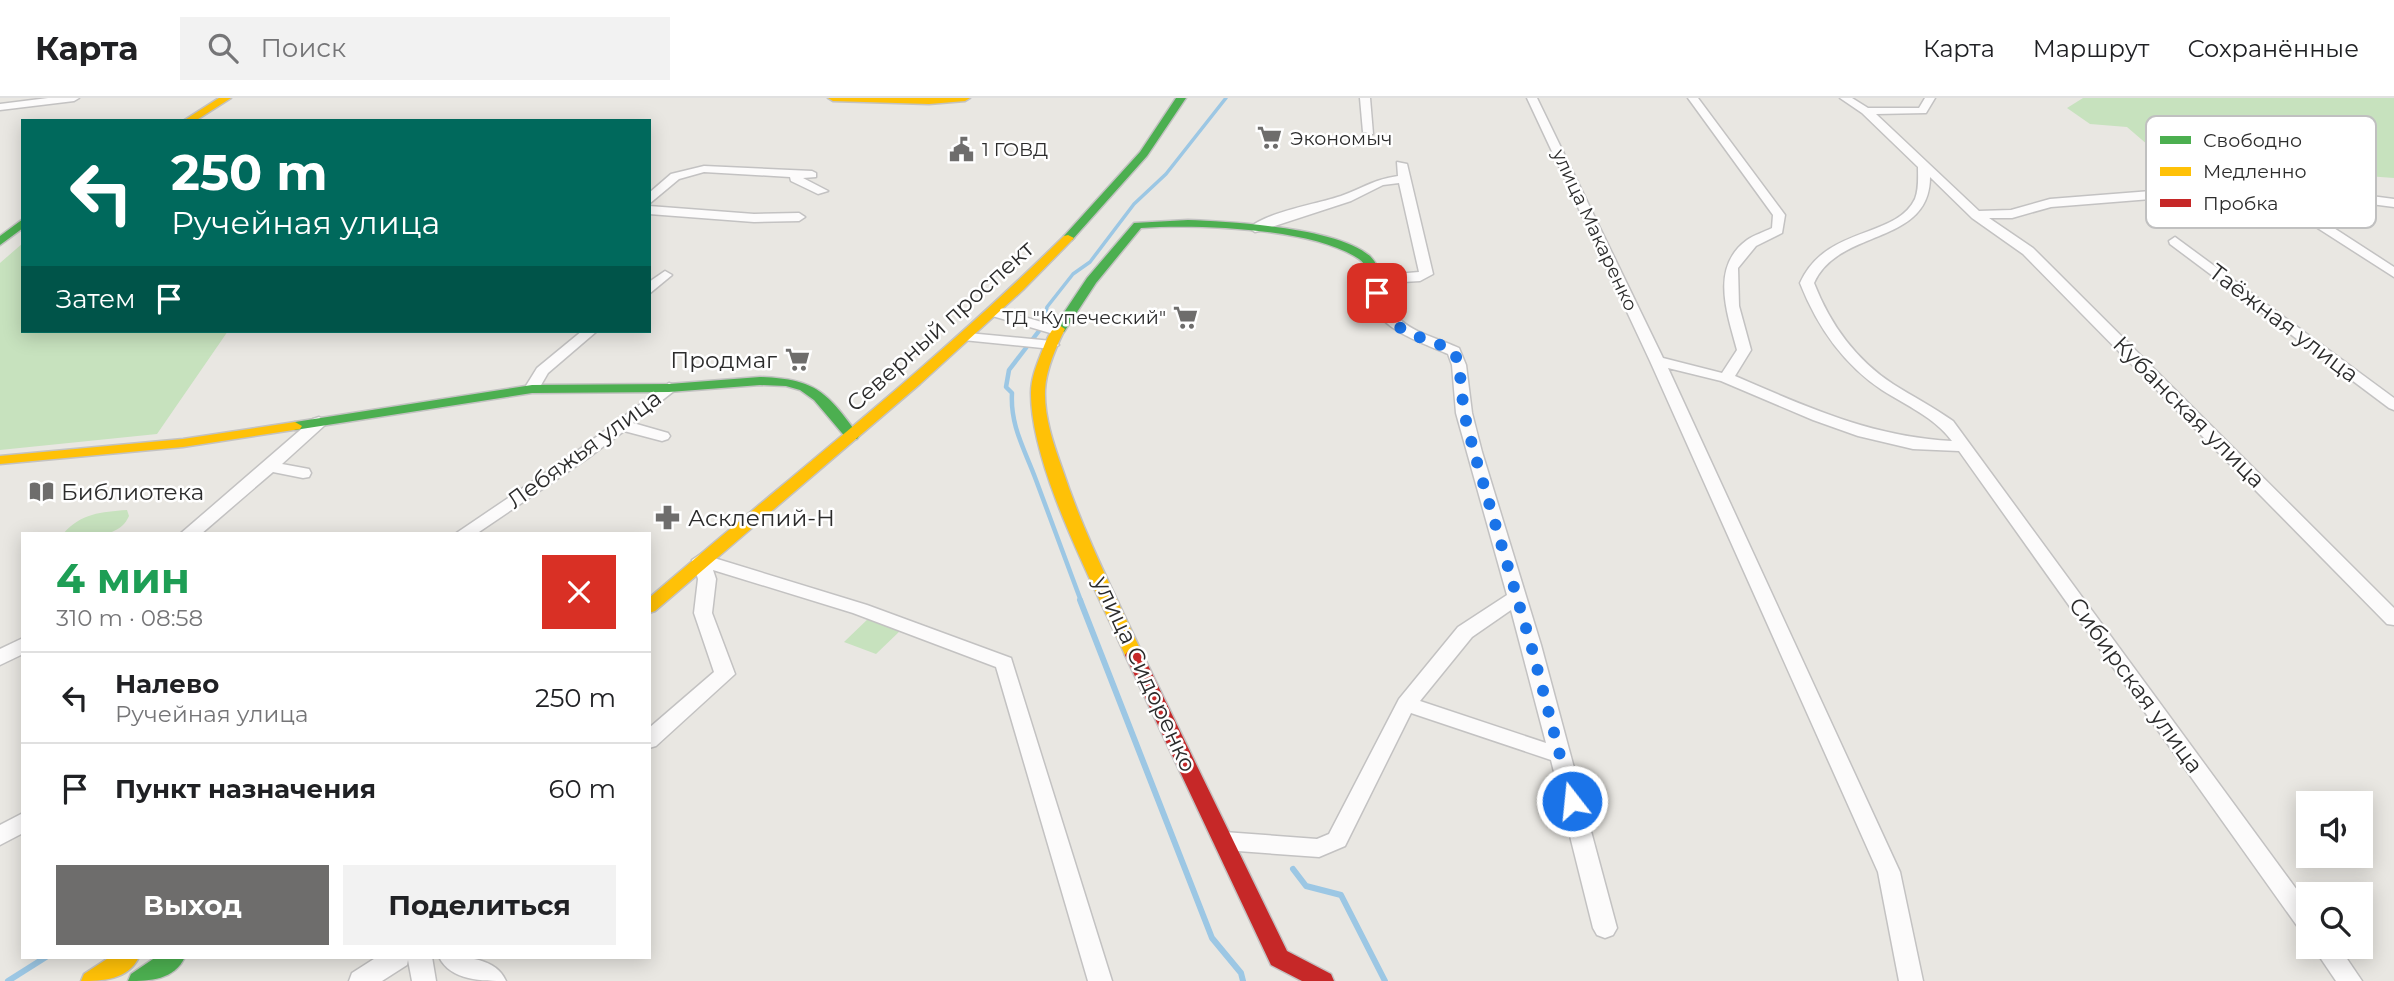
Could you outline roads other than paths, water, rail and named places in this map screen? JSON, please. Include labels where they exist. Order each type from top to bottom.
[{"type":"street","points":[[0,107],[74,98]]},
{"type":"street","points":[[191,119],[226,98]]},
{"type":"street","points":[[833,98],[929,101],[965,98]]},
{"type":"street","name":"Северный проспект","points":[[651,605],[701,560],[968,337],[1144,156],[1164,129],[1181,98]]},
{"type":"street","points":[[1365,98],[1369,132]]},
{"type":"street","name":"улица Макаренко","points":[[1532,98],[1657,361],[1889,872],[1911,981]]},
{"type":"street","points":[[1693,98],[1779,215],[1778,230],[1751,243],[1731,268],[1732,306],[1744,350],[1726,378]]},
{"type":"street","name":"Кубанская улица","points":[[1845,98],[1866,111],[1976,215],[2028,251],[2394,619]]},
{"type":"street","points":[[1866,111],[1922,111],[1930,98]]},
{"type":"street","name":"Сибирская улица","points":[[1924,166],[1922,198],[1912,211],[1900,220],[1828,254],[1816,264],[1807,283],[1818,313],[1848,354],[1881,382],[1926,407],[1947,424],[2296,906]]},
{"type":"street","points":[[651,198],[676,176],[704,169],[812,175]]},
{"type":"street","points":[[1255,228],[1347,198],[1403,171],[1426,274],[1420,277],[1378,279]]},
{"type":"street","points":[[778,173],[822,191]]},
{"type":"street","points":[[1976,215],[2012,214],[2050,203],[2110,201],[2146,196]]},
{"type":"street","points":[[2376,201],[2394,203]]},
{"type":"street","points":[[651,210],[754,218],[799,217]]},
{"type":"street","name":"улица Сидоренко","points":[[1255,228],[1164,222],[1138,225],[1050,336],[1038,388],[1038,402],[1055,468],[1105,593],[1279,958],[1323,981]]},
{"type":"street","points":[[0,242],[21,224]]},
{"type":"street","points":[[1255,228],[1342,245],[1354,250],[1366,258],[1378,279],[1380,306],[1386,317],[1405,331],[1454,351],[1459,365],[1464,413],[1515,598],[1531,645],[1605,928]]},
{"type":"street","points":[[2328,228],[2394,273]]},
{"type":"street","name":"Таёжная улица","points":[[2175,241],[2394,405]]},
{"type":"street","points":[[651,288],[665,275]]},
{"type":"street","points":[[994,312],[1032,326],[1050,336]]},
{"type":"street","points":[[532,389],[542,371],[588,333]]},
{"type":"street","points":[[968,337],[1018,341],[1050,336]]},
{"type":"street","points":[[1657,361],[1726,378],[1818,417],[1864,433],[1913,444],[1964,447]]},
{"type":"street","points":[[0,460],[132,449],[532,389],[669,388],[761,381],[787,382],[805,387],[819,397],[852,436]]},
{"type":"street","name":"Лебяжья улица","points":[[467,532],[582,455],[669,388]]},
{"type":"street","points":[[191,532],[319,422]]},
{"type":"street","points":[[621,425],[662,436]]},
{"type":"street","points":[[270,467],[303,473]]},
{"type":"street","points":[[651,738],[725,674],[703,613],[707,579],[701,560]]},
{"type":"street","points":[[701,560],[860,609],[1004,663],[1100,981]]},
{"type":"street","name":"Северный проспект","points":[[651,595],[701,560]]},
{"type":"street","points":[[1224,841],[1318,848],[1337,840],[1406,704],[1465,632],[1515,598]]},
{"type":"street","points":[[0,658],[21,646]]},
{"type":"street","points":[[1406,704],[1559,755]]},
{"type":"street","points":[[0,836],[21,823]]},
{"type":"street","points":[[92,981],[125,959]]},
{"type":"street","points":[[139,981],[171,959]]},
{"type":"street","points":[[361,981],[395,959]]},
{"type":"street","points":[[420,959],[424,981]]},
{"type":"street","points":[[455,959],[494,981]]},
{"type":"street","points":[[2334,959],[2350,981]]},
{"type":"waterway","points":[[1045,315],[1047,307],[1073,274],[1090,262],[1134,204],[1166,174],[1226,98]]},
{"type":"waterway","points":[[1045,313],[1042,327],[1009,370],[1006,387],[1012,393],[1013,416],[1019,438],[1081,601]]},
{"type":"waterway","points":[[1080,600],[1212,938],[1241,973],[1243,981]]},
{"type":"waterway","points":[[1293,869],[1306,886],[1341,895],[1385,981]]},
{"type":"waterway","points":[[8,981],[43,959]]},
{"type":"place","name":"Экономыч","points":[[1270,138]]},
{"type":"place","name":"1 ГОВД","points":[[962,149]]},
{"type":"place","name":"ТД \"Купеческий\"","points":[[1186,317]]},
{"type":"place","name":"Продмаг","points":[[797,360]]},
{"type":"place","name":"Библиотека","points":[[41,492]]},
{"type":"place","name":"Асклепий-Н","points":[[668,518]]}]
